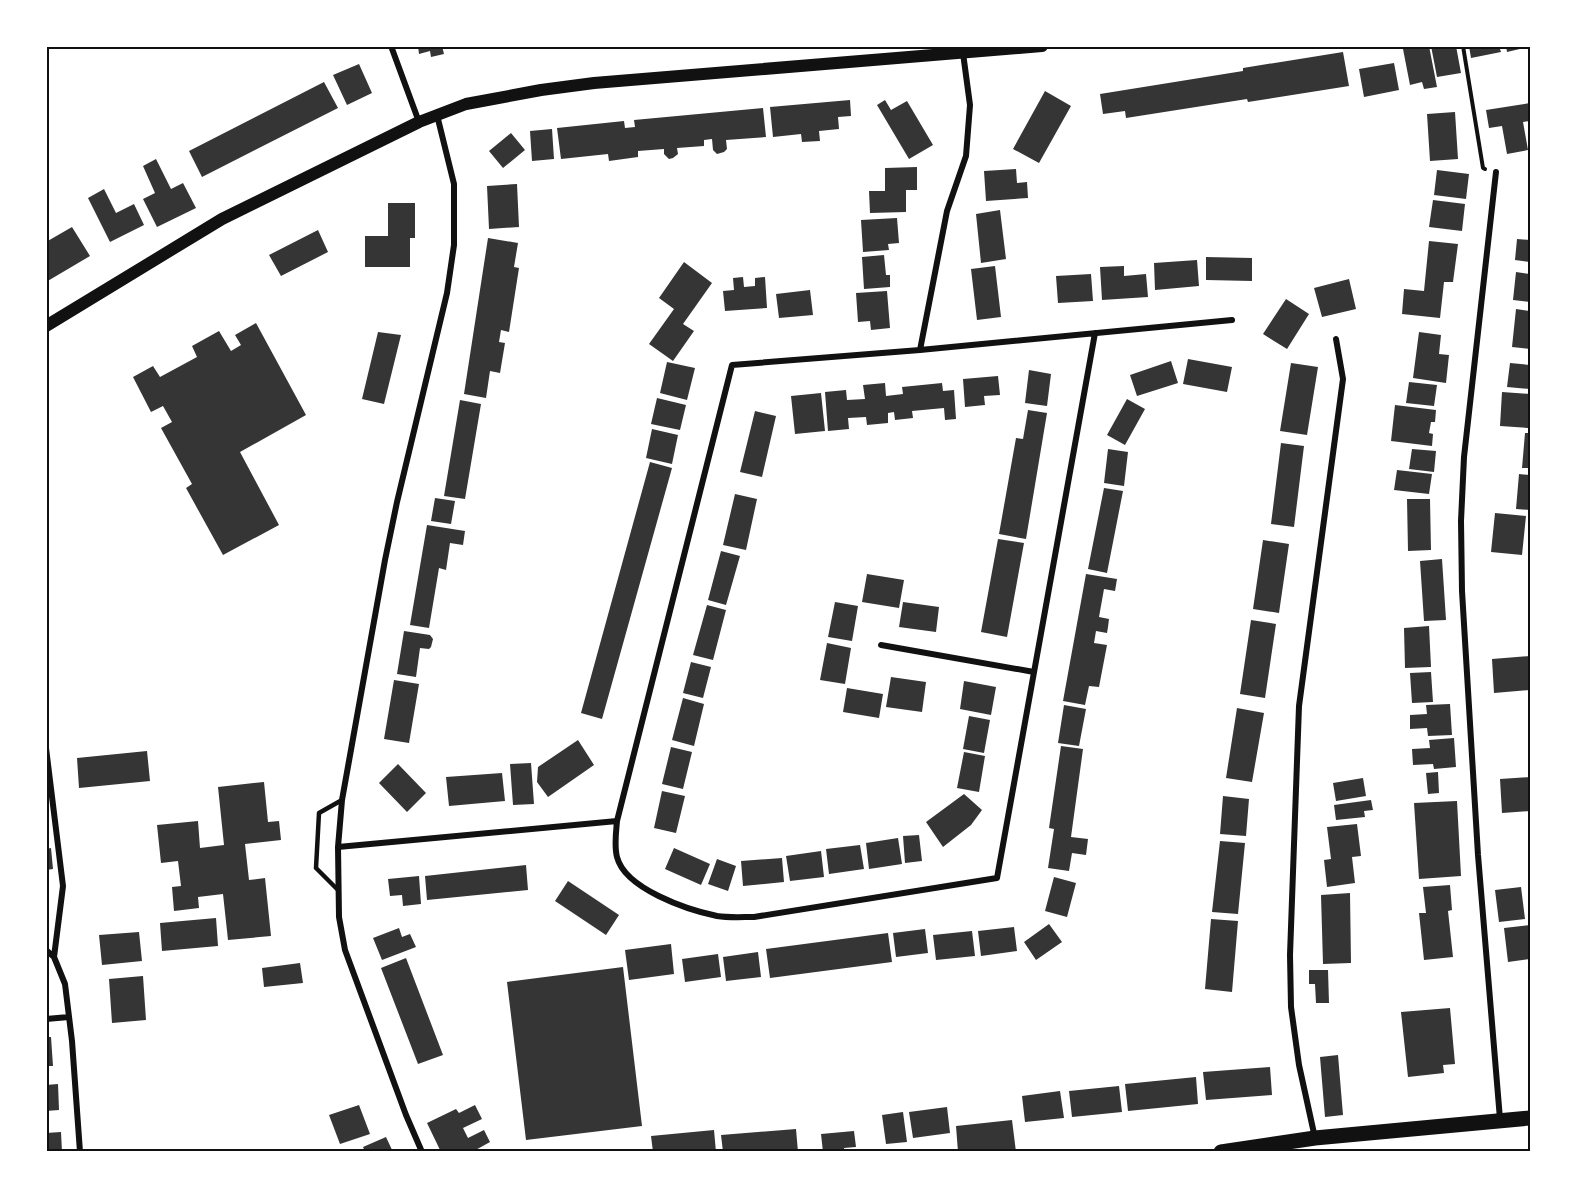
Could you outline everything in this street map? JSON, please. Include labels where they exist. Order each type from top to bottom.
[{"type":"main road","points":[[46,326],[222,219],[419,122],[466,104],[594,83],[1042,46]]},
{"type":"main road","points":[[1222,1152],[1315,1138],[1530,1118]]},
{"type":"street","points":[[391,46],[419,122]]},
{"type":"street","points":[[920,350],[947,211],[966,156],[970,105],[963,53]]},
{"type":"street","points":[[422,1152],[345,950],[339,917],[338,847],[342,800],[385,560],[447,293],[454,245],[454,184],[436,114]]},
{"type":"street","points":[[1496,172],[1464,457],[1461,521],[1462,591],[1478,855],[1500,1121]]},
{"type":"street","points":[[1095,333],[997,878],[754,917],[719,916],[690,909],[646,890],[627,875],[617,859],[615,840],[617,821],[732,365],[920,350],[1095,333],[1232,320]]},
{"type":"street","points":[[1315,1138],[1299,1065],[1291,1008],[1290,956],[1299,706],[1343,379],[1336,339]]},
{"type":"street","points":[[881,645],[1034,672]]},
{"type":"street","points":[[46,748],[63,886],[54,957]]},
{"type":"street","points":[[338,847],[617,821]]},
{"type":"street","points":[[46,950],[54,957],[65,984],[80,1152]]},
{"type":"street","points":[[46,1019],[69,1017]]},
{"type":"lane","points":[[339,890],[316,868],[319,813],[342,800]]},
{"type":"path","points":[[1463,46],[1484,168],[1496,172]]},
{"type":"building","points":[[418,46],[442,46],[444,54],[431,57],[430,51],[419,54]]},
{"type":"building","points":[[1429,46],[1437,87],[1424,89],[1422,82],[1410,85],[1403,49]]},
{"type":"building","points":[[1431,46],[1456,46],[1461,73],[1437,77]]},
{"type":"building","points":[[1469,46],[1499,46],[1501,52],[1471,58]]},
{"type":"building","points":[[1506,46],[1528,46],[1528,47],[1507,52]]},
{"type":"building","points":[[1343,52],[1349,86],[1126,118],[1125,111],[1103,114],[1100,94]]},
{"type":"building","points":[[1394,63],[1399,90],[1364,97],[1359,69]]},
{"type":"building","points":[[359,64],[372,93],[347,105],[333,75]]},
{"type":"building","points":[[324,82],[338,108],[202,177],[189,151]]},
{"type":"building","points":[[1045,91],[1071,106],[1039,163],[1013,149]]},
{"type":"building","points":[[850,100],[851,116],[838,117],[839,129],[819,131],[820,141],[802,142],[801,134],[773,137],[770,107]]},
{"type":"building","points":[[885,100],[891,110],[907,101],[933,145],[909,159],[877,105]]},
{"type":"building","points":[[1530,103],[1530,121],[1523,122],[1528,150],[1507,154],[1502,126],[1489,128],[1486,110]]},
{"type":"building","points":[[763,108],[766,137],[726,140],[727,149],[717,154],[713,150],[712,139],[704,140],[704,146],[677,148],[678,154],[669,159],[664,154],[664,149],[638,151],[638,157],[609,161],[608,154],[561,159],[557,128],[624,121],[625,128],[635,127],[634,120]]},
{"type":"building","points":[[1455,112],[1458,159],[1430,161],[1427,114]]},
{"type":"building","points":[[552,129],[554,159],[532,161],[530,131]]},
{"type":"building","points":[[511,133],[525,150],[503,168],[489,151]]},
{"type":"building","points":[[156,159],[171,189],[183,183],[196,208],[157,227],[143,199],[155,193],[143,166]]},
{"type":"building","points":[[917,167],[917,190],[906,190],[906,212],[870,213],[869,191],[885,191],[885,168]]},
{"type":"building","points":[[1016,169],[1017,183],[1027,182],[1028,198],[986,201],[984,171]]},
{"type":"building","points":[[1437,170],[1469,174],[1466,199],[1434,195]]},
{"type":"building","points":[[517,184],[519,227],[489,229],[487,186]]},
{"type":"building","points":[[104,189],[116,213],[134,204],[144,225],[110,242],[88,198]]},
{"type":"building","points":[[1433,200],[1465,204],[1462,231],[1429,227]]},
{"type":"building","points":[[388,203],[415,203],[415,238],[410,238],[410,267],[365,267],[365,236],[388,236]]},
{"type":"building","points":[[1000,210],[1006,259],[981,263],[976,214]]},
{"type":"building","points":[[897,218],[899,243],[888,244],[889,250],[863,252],[861,220]]},
{"type":"building","points":[[72,227],[90,256],[46,282],[46,242]]},
{"type":"building","points":[[318,230],[328,252],[281,276],[269,255]]},
{"type":"building","points":[[488,238],[518,243],[514,267],[519,268],[509,332],[501,330],[499,342],[505,343],[500,373],[490,371],[486,398],[464,394]]},
{"type":"building","points":[[1517,239],[1530,240],[1530,262],[1515,260]]},
{"type":"building","points":[[1429,241],[1458,244],[1453,282],[1444,282],[1440,318],[1402,314],[1404,289],[1424,291]]},
{"type":"building","points":[[884,255],[886,275],[890,275],[890,287],[864,289],[862,257]]},
{"type":"building","points":[[1206,257],[1252,258],[1252,281],[1206,280]]},
{"type":"building","points":[[1197,260],[1199,286],[1155,290],[1154,263]]},
{"type":"building","points":[[684,262],[712,283],[683,324],[694,331],[673,361],[649,344],[674,309],[659,298]]},
{"type":"building","points":[[995,266],[1001,317],[977,320],[971,269]]},
{"type":"building","points":[[1124,266],[1124,276],[1146,274],[1148,297],[1102,300],[1100,267]]},
{"type":"building","points":[[1516,272],[1530,274],[1530,302],[1513,300]]},
{"type":"building","points":[[1091,274],[1093,301],[1058,303],[1056,276]]},
{"type":"building","points":[[743,277],[744,287],[755,286],[755,278],[765,277],[767,308],[725,311],[723,291],[734,290],[733,278]]},
{"type":"building","points":[[1349,279],[1356,309],[1322,317],[1314,288]]},
{"type":"building","points":[[810,290],[813,315],[779,318],[776,294]]},
{"type":"building","points":[[887,291],[890,328],[871,330],[870,321],[858,322],[856,293]]},
{"type":"building","points":[[1286,299],[1309,314],[1287,349],[1263,334]]},
{"type":"building","points":[[1516,309],[1530,311],[1530,349],[1512,347]]},
{"type":"building","points":[[256,323],[306,415],[240,452],[279,525],[223,555],[186,488],[192,484],[161,428],[172,422],[163,406],[151,412],[133,377],[153,366],[160,377],[197,357],[192,346],[219,331],[231,351],[241,345],[235,335]]},
{"type":"building","points":[[378,332],[401,335],[384,404],[362,399]]},
{"type":"building","points":[[1419,332],[1441,335],[1439,354],[1449,355],[1446,383],[1413,378]]},
{"type":"building","points":[[1188,359],[1232,367],[1227,392],[1183,384]]},
{"type":"building","points":[[1171,361],[1178,383],[1137,396],[1130,375]]},
{"type":"building","points":[[667,362],[695,368],[687,400],[660,393]]},
{"type":"building","points":[[1291,363],[1318,367],[1307,435],[1280,431]]},
{"type":"building","points":[[1510,363],[1530,365],[1530,389],[1507,387]]},
{"type":"building","points":[[1029,370],[1051,374],[1047,406],[1025,403]]},
{"type":"building","points":[[998,376],[1000,395],[984,396],[985,405],[965,407],[963,379]]},
{"type":"building","points":[[1409,382],[1437,385],[1434,406],[1406,403]]},
{"type":"building","points":[[885,383],[886,396],[903,394],[902,387],[942,383],[943,391],[954,390],[956,419],[945,420],[944,408],[912,411],[913,418],[895,420],[894,412],[888,413],[888,423],[867,425],[866,417],[848,418],[849,429],[828,431],[825,392],[846,390],[847,400],[865,399],[863,385]]},
{"type":"building","points":[[1502,392],[1530,394],[1528,428],[1500,426]]},
{"type":"building","points":[[821,393],[825,431],[795,434],[791,396]]},
{"type":"building","points":[[657,398],[686,405],[680,430],[651,424]]},
{"type":"building","points":[[1127,399],[1145,409],[1125,445],[1107,435]]},
{"type":"building","points":[[460,400],[481,404],[465,499],[444,496]]},
{"type":"building","points":[[1395,405],[1436,410],[1435,422],[1431,422],[1429,433],[1433,434],[1432,446],[1391,441]]},
{"type":"building","points":[[1028,410],[1047,413],[1026,539],[999,534],[1016,438],[1023,439]]},
{"type":"building","points":[[755,411],[776,416],[762,477],[740,472]]},
{"type":"building","points":[[652,429],[678,435],[672,464],[646,458]]},
{"type":"building","points":[[1525,433],[1530,433],[1530,468],[1522,468]]},
{"type":"building","points":[[1281,443],[1304,446],[1294,527],[1271,524]]},
{"type":"building","points":[[1108,449],[1128,452],[1124,486],[1104,483]]},
{"type":"building","points":[[1412,449],[1436,451],[1434,472],[1409,469]]},
{"type":"building","points":[[650,462],[672,468],[602,719],[581,713]]},
{"type":"building","points":[[1397,470],[1432,474],[1429,494],[1394,490]]},
{"type":"building","points":[[1519,474],[1530,475],[1530,510],[1516,509]]},
{"type":"building","points":[[1104,488],[1123,491],[1107,573],[1088,569]]},
{"type":"building","points":[[735,494],[757,499],[746,550],[723,545]]},
{"type":"building","points":[[435,498],[455,501],[451,524],[431,521]]},
{"type":"building","points":[[1407,499],[1430,499],[1431,550],[1408,551]]},
{"type":"building","points":[[1495,513],[1526,516],[1522,555],[1491,552]]},
{"type":"building","points":[[427,525],[465,531],[463,545],[450,543],[446,570],[439,568],[429,628],[410,625]]},
{"type":"building","points":[[998,539],[1024,543],[1007,637],[981,632]]},
{"type":"building","points":[[1263,540],[1289,544],[1279,613],[1253,609]]},
{"type":"building","points":[[721,551],[740,556],[726,605],[708,600]]},
{"type":"building","points":[[1442,559],[1446,620],[1424,621],[1420,561]]},
{"type":"building","points":[[867,574],[904,580],[899,608],[862,602]]},
{"type":"building","points":[[1086,574],[1117,579],[1115,591],[1104,589],[1099,617],[1109,619],[1107,633],[1096,631],[1094,643],[1107,645],[1099,687],[1089,686],[1085,705],[1063,701]]},
{"type":"building","points":[[835,602],[858,606],[852,641],[828,637]]},
{"type":"building","points":[[903,602],[939,607],[936,632],[899,627]]},
{"type":"building","points":[[707,605],[726,610],[713,660],[693,655]]},
{"type":"building","points":[[1251,620],[1276,624],[1265,698],[1240,694]]},
{"type":"building","points":[[1429,626],[1431,667],[1405,668],[1404,628]]},
{"type":"building","points":[[404,631],[430,635],[433,639],[429,649],[420,648],[416,677],[397,674]]},
{"type":"building","points":[[827,643],[851,648],[845,684],[820,680]]},
{"type":"building","points":[[1530,656],[1530,690],[1494,693],[1492,659]]},
{"type":"building","points":[[691,662],[711,667],[703,698],[683,693]]},
{"type":"building","points":[[1431,672],[1433,702],[1412,703],[1410,673]]},
{"type":"building","points":[[891,677],[926,682],[922,712],[886,707]]},
{"type":"building","points":[[394,680],[419,684],[409,743],[384,739]]},
{"type":"building","points":[[964,681],[996,687],[991,715],[960,709]]},
{"type":"building","points":[[847,688],[883,694],[879,718],[843,712]]},
{"type":"building","points":[[683,698],[704,704],[694,746],[672,740]]},
{"type":"building","points":[[1450,704],[1452,735],[1428,736],[1427,728],[1410,729],[1410,715],[1427,714],[1426,705]]},
{"type":"building","points":[[1064,705],[1086,709],[1079,746],[1058,743]]},
{"type":"building","points":[[1237,708],[1264,713],[1252,782],[1226,778]]},
{"type":"building","points":[[969,716],[990,720],[984,753],[963,749]]},
{"type":"building","points":[[1454,738],[1456,767],[1434,769],[1433,764],[1413,765],[1412,749],[1430,748],[1429,740]]},
{"type":"building","points":[[578,740],[594,765],[548,797],[537,782],[538,767]]},
{"type":"building","points":[[1061,746],[1083,749],[1071,837],[1088,839],[1086,855],[1072,853],[1069,871],[1048,868],[1054,829],[1049,828]]},
{"type":"building","points":[[671,747],[692,752],[683,789],[662,784]]},
{"type":"building","points":[[147,751],[150,781],[79,788],[77,758]]},
{"type":"building","points":[[964,752],[985,756],[979,792],[957,788]]},
{"type":"building","points":[[531,763],[534,804],[513,805],[510,764]]},
{"type":"building","points":[[398,764],[426,793],[407,812],[379,783]]},
{"type":"building","points":[[1438,772],[1439,793],[1428,794],[1426,773]]},
{"type":"building","points":[[502,773],[505,801],[449,806],[446,777]]},
{"type":"building","points":[[1530,777],[1530,811],[1502,813],[1500,779]]},
{"type":"building","points":[[1363,778],[1366,796],[1336,801],[1333,783]]},
{"type":"building","points":[[264,782],[268,822],[279,821],[281,840],[245,844],[249,880],[265,878],[271,936],[228,940],[223,894],[198,897],[199,908],[174,911],[172,887],[181,886],[178,861],[161,863],[157,825],[198,821],[200,848],[224,845],[218,787]]},
{"type":"building","points":[[662,791],[685,796],[676,833],[654,828]]},
{"type":"building","points":[[964,794],[982,810],[971,825],[943,847],[926,822]]},
{"type":"building","points":[[1223,796],[1249,799],[1246,836],[1220,834]]},
{"type":"building","points":[[1371,800],[1373,810],[1364,811],[1365,817],[1336,820],[1334,805]]},
{"type":"building","points":[[1457,801],[1461,876],[1419,879],[1414,803]]},
{"type":"building","points":[[1357,824],[1361,856],[1352,857],[1355,883],[1327,887],[1324,860],[1331,859],[1327,827]]},
{"type":"building","points":[[919,835],[922,861],[905,863],[903,836]]},
{"type":"building","points":[[898,838],[902,864],[869,869],[866,843]]},
{"type":"building","points":[[1220,841],[1245,843],[1238,914],[1212,912]]},
{"type":"building","points":[[860,845],[864,869],[829,874],[826,849]]},
{"type":"building","points":[[51,848],[53,869],[46,870],[46,849]]},
{"type":"building","points":[[674,848],[710,864],[701,885],[665,869]]},
{"type":"building","points":[[821,851],[824,877],[790,881],[786,856]]},
{"type":"building","points":[[782,858],[784,882],[743,886],[741,861]]},
{"type":"building","points":[[717,859],[736,866],[728,891],[708,884]]},
{"type":"building","points":[[526,865],[528,890],[427,900],[425,876]]},
{"type":"building","points":[[419,876],[421,904],[403,906],[402,895],[390,896],[388,879]]},
{"type":"building","points":[[1054,877],[1076,883],[1067,917],[1045,911]]},
{"type":"building","points":[[568,881],[619,915],[606,935],[555,901]]},
{"type":"building","points":[[1450,885],[1452,910],[1448,911],[1453,957],[1424,960],[1419,913],[1426,913],[1423,887]]},
{"type":"building","points":[[1521,887],[1525,919],[1499,922],[1495,890]]},
{"type":"building","points":[[1350,893],[1351,963],[1323,964],[1321,895]]},
{"type":"building","points":[[216,918],[218,946],[162,951],[160,923]]},
{"type":"building","points":[[1211,919],[1238,921],[1232,992],[1205,989]]},
{"type":"building","points":[[1049,924],[1062,942],[1036,960],[1024,942]]},
{"type":"building","points":[[1530,925],[1530,959],[1508,962],[1504,928]]},
{"type":"building","points":[[1014,927],[1017,951],[981,956],[978,931]]},
{"type":"building","points":[[399,928],[402,937],[410,934],[416,947],[382,960],[373,938]]},
{"type":"building","points":[[925,929],[928,953],[896,957],[893,933]]},
{"type":"building","points":[[972,931],[975,956],[936,960],[933,935]]},
{"type":"building","points":[[139,932],[142,961],[102,965],[99,935]]},
{"type":"building","points":[[888,933],[892,962],[770,978],[766,949]]},
{"type":"building","points":[[671,944],[674,974],[629,980],[625,950]]},
{"type":"building","points":[[758,952],[761,977],[726,981],[723,957]]},
{"type":"building","points":[[718,954],[721,977],[685,982],[682,959]]},
{"type":"building","points":[[406,958],[443,1055],[418,1064],[381,968]]},
{"type":"building","points":[[300,963],[303,983],[264,987],[262,968]]},
{"type":"building","points":[[623,967],[642,1126],[526,1140],[507,982]]},
{"type":"building","points":[[1309,970],[1328,970],[1329,1003],[1316,1003],[1315,984],[1309,984]]},
{"type":"building","points":[[143,976],[146,1020],[112,1023],[109,979]]},
{"type":"building","points":[[1450,1008],[1455,1064],[1443,1065],[1444,1073],[1408,1077],[1401,1012]]},
{"type":"building","points":[[46,1037],[51,1037],[53,1066],[46,1066]]},
{"type":"building","points":[[1338,1055],[1343,1115],[1325,1117],[1320,1057]]},
{"type":"building","points":[[1270,1067],[1272,1095],[1206,1100],[1203,1072]]},
{"type":"building","points":[[1196,1077],[1198,1104],[1128,1111],[1125,1084]]},
{"type":"building","points":[[58,1084],[59,1110],[46,1111],[46,1085]]},
{"type":"building","points":[[1119,1086],[1122,1112],[1072,1117],[1069,1091]]},
{"type":"building","points":[[1060,1091],[1064,1118],[1025,1122],[1022,1096]]},
{"type":"building","points":[[359,1105],[370,1134],[340,1144],[329,1115]]},
{"type":"building","points":[[475,1105],[482,1119],[463,1128],[468,1138],[484,1130],[490,1142],[472,1152],[441,1152],[427,1123],[456,1109],[459,1113]]},
{"type":"building","points":[[947,1107],[950,1133],[913,1138],[909,1112]]},
{"type":"building","points":[[903,1112],[907,1142],[886,1144],[882,1115]]},
{"type":"building","points":[[1012,1120],[1016,1152],[958,1152],[956,1126]]},
{"type":"building","points":[[796,1129],[798,1152],[723,1152],[721,1135]]},
{"type":"building","points":[[714,1130],[716,1152],[653,1152],[651,1136]]},
{"type":"building","points":[[854,1131],[856,1147],[844,1148],[845,1152],[823,1152],[821,1134]]},
{"type":"building","points":[[61,1132],[62,1152],[46,1152],[46,1133]]},
{"type":"building","points":[[386,1137],[393,1152],[365,1152],[363,1147]]}]
